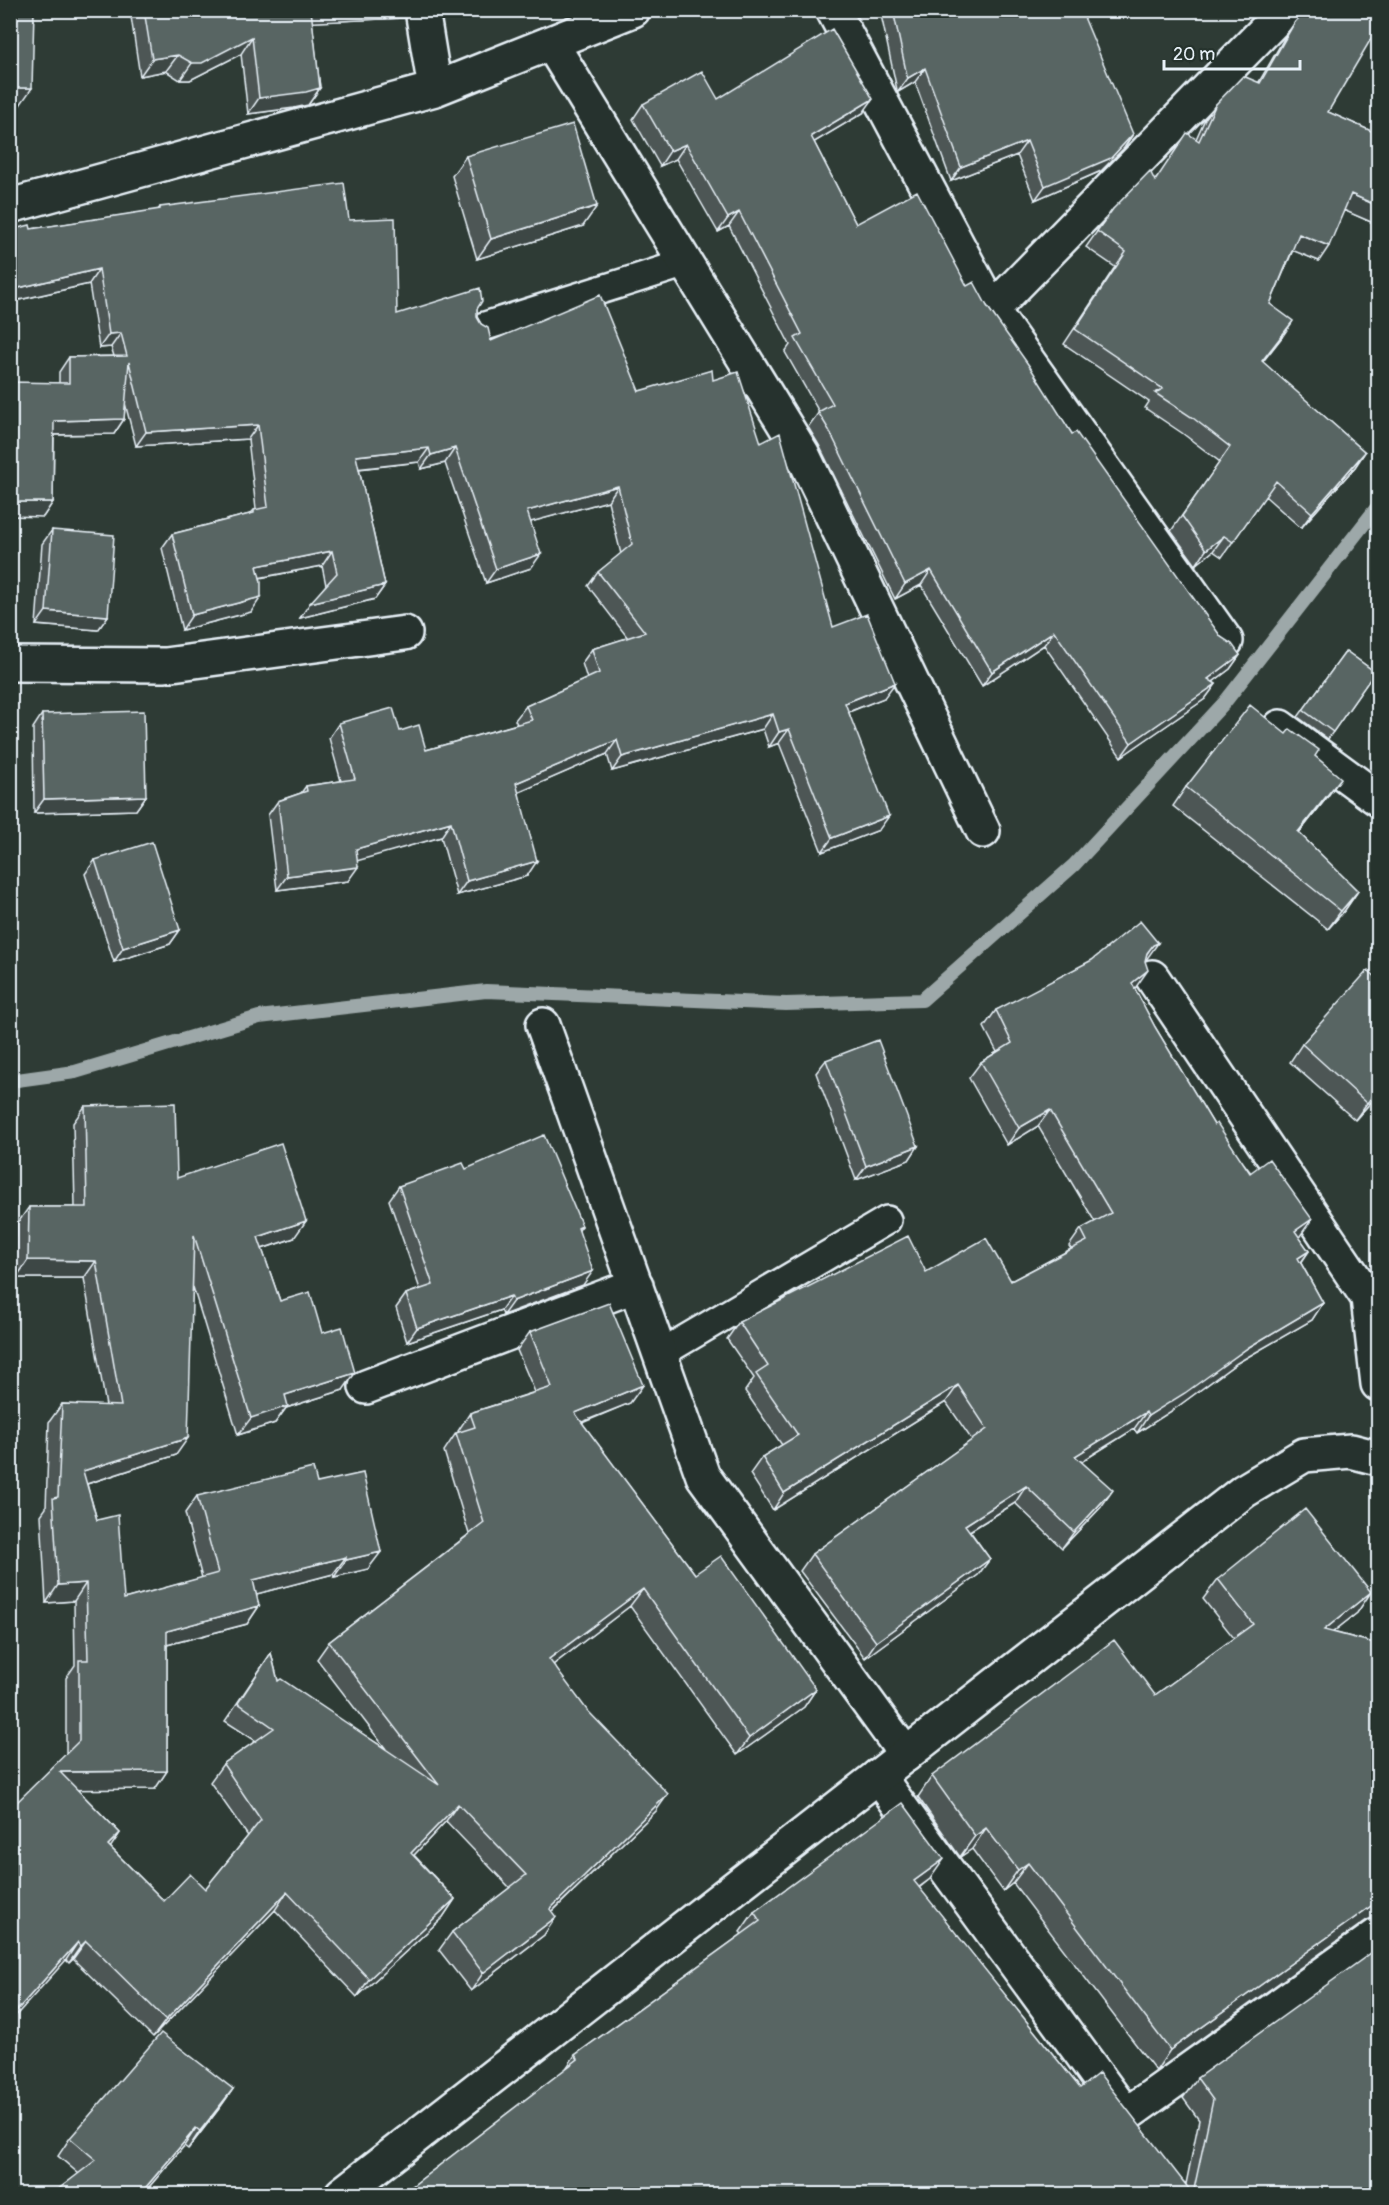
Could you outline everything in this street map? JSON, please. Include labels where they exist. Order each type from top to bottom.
[{"type":"street","points":[[422,10],[435,89]]},
{"type":"street","points":[[10,206],[435,89],[633,10]]},
{"type":"street","points":[[833,10],[992,310],[1226,641]]},
{"type":"street","points":[[992,310],[1285,10]]},
{"type":"street","points":[[551,43],[802,453],[983,831]]},
{"type":"street","points":[[10,664],[165,665],[405,633]]},
{"type":"street","points":[[1280,727],[1378,799]]},
{"type":"street","points":[[1152,977],[1368,1298],[1378,1384]]},
{"type":"street","points":[[543,1025],[703,1476],[906,1755]]},
{"type":"street","points":[[366,1387],[636,1285]]},
{"type":"street","points":[[342,2194],[1245,1491],[1304,1455],[1351,1451],[1378,1458]]},
{"type":"street","points":[[878,1776],[1126,2115],[1378,1935]]},
{"type":"lane","points":[[482,327],[686,263]]},
{"type":"lane","points":[[660,1354],[887,1220]]},
{"type":"building","points":[[10,10],[34,10],[32,88],[10,88]]},
{"type":"building","points":[[144,10],[311,10],[320,88],[259,98],[252,37],[202,63],[192,63],[178,55],[152,59]]},
{"type":"building","points":[[893,10],[1081,10],[1133,134],[1111,158],[1045,186],[1027,141],[961,167],[925,68],[908,78],[907,76]]},
{"type":"building","points":[[1307,10],[1378,10],[1378,27],[1328,112],[1378,134],[1378,206],[1351,194],[1329,246],[1299,234],[1270,304],[1293,321],[1262,361],[1365,452],[1312,513],[1276,481],[1233,542],[1224,536],[1206,550],[1182,516],[1230,447],[1193,418],[1155,393],[1163,389],[1075,329],[1126,252],[1097,231],[1113,209],[1150,171],[1155,181],[1187,133],[1199,141],[1216,104],[1243,76],[1260,83],[1295,22]]},
{"type":"building","points":[[832,29],[873,99],[811,136],[856,224],[917,191],[967,286],[974,282],[987,306],[1030,367],[1072,434],[1076,432],[1221,637],[1232,644],[1240,655],[1208,679],[1216,684],[1131,743],[1054,631],[992,672],[931,570],[905,584],[818,412],[833,404],[795,338],[802,334],[739,212],[728,218],[686,144],[670,151],[643,104],[702,71],[718,99]]},
{"type":"building","points":[[573,124],[597,206],[491,239],[466,156]]},
{"type":"building","points":[[344,183],[349,220],[395,218],[397,314],[480,288],[482,301],[477,309],[477,317],[481,324],[488,328],[491,341],[600,295],[639,391],[712,370],[713,380],[738,372],[761,443],[780,433],[833,627],[867,614],[895,683],[845,703],[889,816],[832,838],[789,729],[779,732],[773,714],[622,757],[617,740],[516,783],[537,861],[467,881],[451,822],[356,849],[358,867],[287,876],[278,801],[307,791],[306,786],[355,779],[339,723],[393,708],[400,731],[419,725],[426,750],[532,720],[526,706],[599,673],[592,649],[645,632],[598,572],[632,544],[618,486],[527,511],[541,554],[496,569],[455,448],[431,455],[429,448],[356,456],[385,585],[310,603],[337,573],[332,551],[257,566],[261,582],[261,597],[192,615],[172,534],[254,513],[254,510],[268,507],[258,425],[146,432],[129,362],[124,419],[54,421],[53,502],[10,502],[10,382],[69,383],[69,357],[127,356],[121,333],[109,334],[99,269],[10,290],[10,230],[30,225],[31,229],[160,209],[160,207]]},
{"type":"building","points":[[52,530],[114,535],[108,616],[46,611]]},
{"type":"building","points":[[1346,651],[1375,672],[1333,732],[1303,710]]},
{"type":"building","points":[[1250,705],[1286,734],[1290,729],[1319,750],[1315,756],[1341,778],[1298,832],[1358,891],[1341,911],[1186,787]]},
{"type":"building","points":[[144,711],[146,796],[44,799],[42,714]]},
{"type":"building","points":[[152,842],[180,930],[123,948],[95,860]]},
{"type":"building","points":[[1140,921],[1158,943],[1153,945],[1147,953],[1145,961],[1148,970],[1132,983],[1155,1027],[1214,1125],[1217,1123],[1250,1173],[1269,1159],[1312,1219],[1295,1231],[1309,1251],[1298,1258],[1323,1303],[1249,1347],[1185,1393],[1148,1416],[1146,1412],[1075,1456],[1113,1490],[1074,1532],[1026,1486],[965,1525],[990,1559],[876,1642],[812,1554],[987,1429],[958,1385],[784,1493],[762,1457],[798,1435],[756,1374],[768,1366],[739,1322],[908,1236],[926,1272],[986,1238],[1011,1281],[1087,1241],[1081,1229],[1111,1213],[1050,1110],[1019,1128],[981,1062],[1012,1043],[996,1010],[1092,960]]},
{"type":"building","points":[[1368,970],[1378,979],[1378,1090],[1367,1103],[1302,1044]]},
{"type":"building","points":[[878,1040],[918,1146],[866,1166],[826,1060]]},
{"type":"building","points":[[175,1103],[177,1178],[281,1143],[306,1221],[258,1237],[280,1301],[310,1292],[322,1333],[342,1327],[355,1373],[285,1395],[288,1406],[251,1418],[194,1235],[188,1438],[83,1471],[97,1520],[118,1515],[124,1599],[218,1573],[197,1496],[313,1468],[317,1483],[363,1473],[381,1552],[346,1560],[346,1557],[253,1580],[259,1606],[167,1631],[167,1771],[60,1772],[120,1833],[108,1845],[164,1901],[190,1874],[205,1889],[261,1820],[223,1764],[274,1728],[238,1703],[271,1653],[278,1681],[281,1679],[439,1785],[329,1642],[484,1523],[456,1433],[475,1427],[470,1413],[552,1387],[530,1332],[609,1303],[643,1385],[575,1413],[695,1574],[721,1556],[816,1689],[749,1738],[643,1589],[549,1659],[587,1710],[668,1794],[550,1909],[556,1917],[483,1973],[452,1932],[526,1875],[458,1804],[411,1853],[455,1899],[369,1979],[287,1892],[166,2020],[86,1941],[81,1946],[78,1942],[10,2018],[10,1809],[79,1741],[79,1660],[88,1660],[86,1583],[58,1585],[53,1498],[58,1497],[62,1404],[121,1406],[96,1261],[28,1260],[29,1207],[87,1207],[85,1106]]},
{"type":"building","points":[[544,1135],[582,1226],[578,1228],[593,1271],[513,1301],[511,1296],[417,1328],[406,1294],[433,1285],[399,1186],[463,1163],[466,1169]]},
{"type":"building","points":[[1305,1509],[1371,1592],[1324,1630],[1378,1644],[1378,1872],[1375,1874],[1378,1879],[1378,1901],[1170,2050],[1028,1863],[1018,1870],[986,1828],[975,1836],[932,1776],[1114,1640],[1155,1695],[1253,1624],[1218,1579]]},
{"type":"building","points":[[903,1803],[944,1859],[914,1881],[1080,2088],[1099,2073],[1193,2194],[402,2194],[578,2059],[575,2055],[760,1921],[754,1912]]},
{"type":"building","points":[[1378,1948],[1378,2194],[1193,2194],[1213,2100],[1197,2078]]},
{"type":"building","points":[[161,2033],[233,2089],[200,2131],[196,2128],[140,2194],[52,2194],[96,2160],[70,2138]]},
{"type":"waterway","points":[[10,1081],[75,1072],[259,1017],[486,991],[786,1004],[922,1000],[1074,865],[1225,702],[1378,506]]}]
